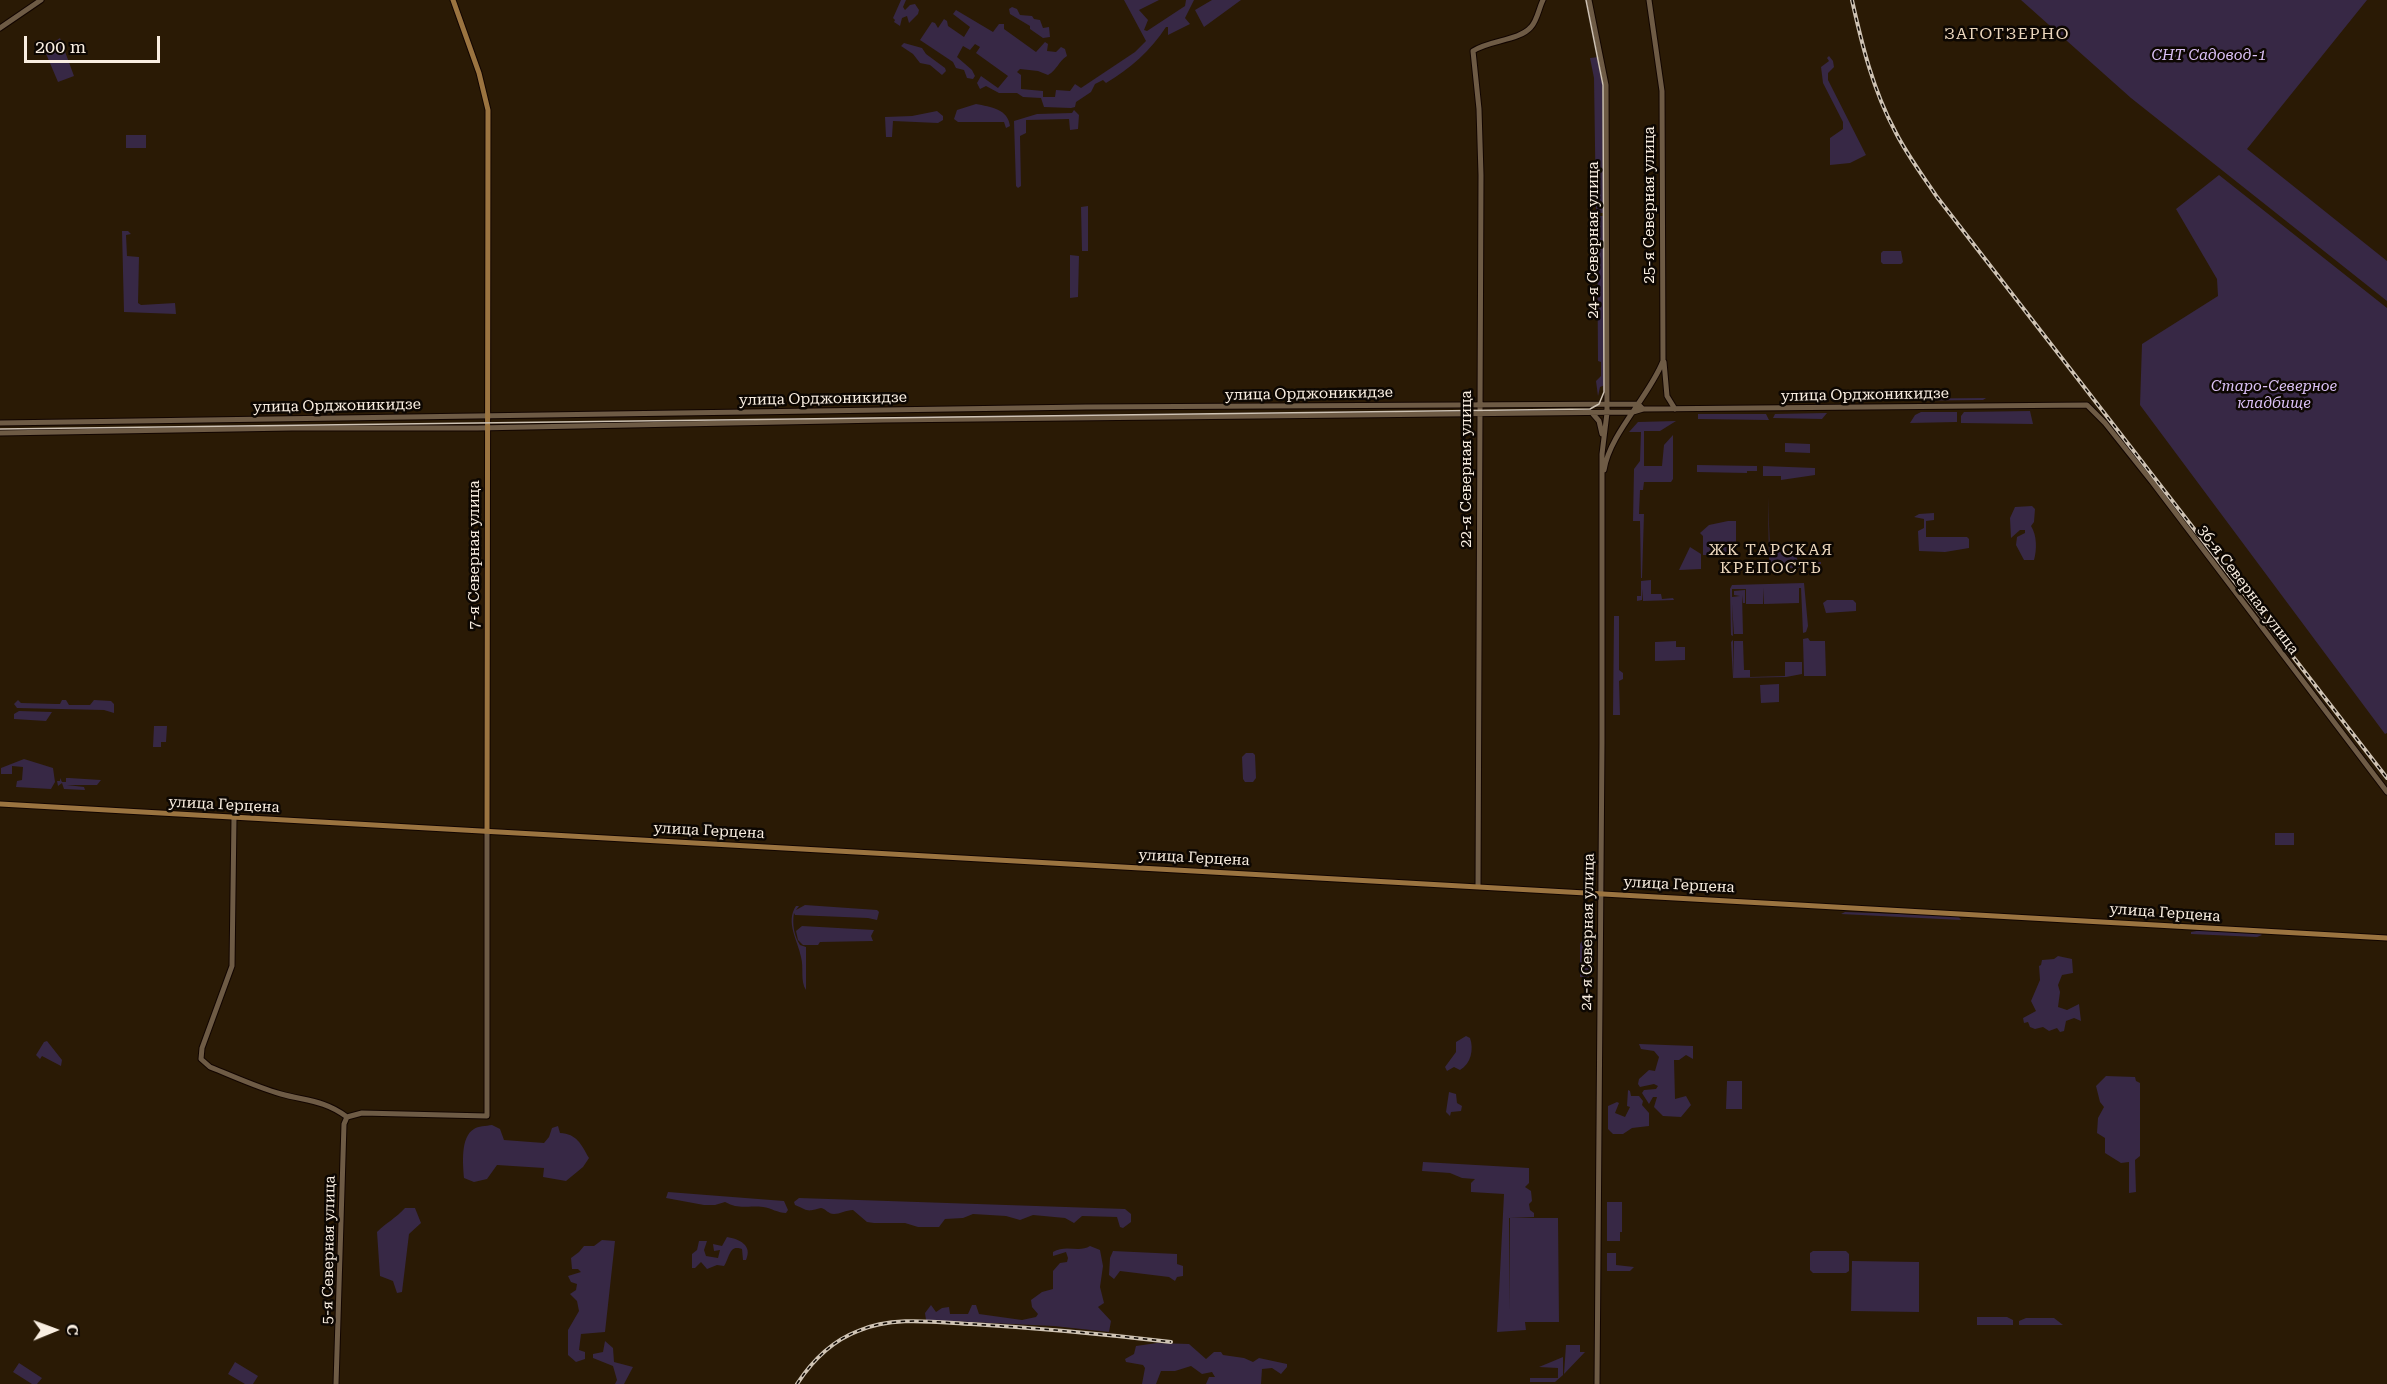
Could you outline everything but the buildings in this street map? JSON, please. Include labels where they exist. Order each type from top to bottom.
[{"type":"main road","points":[[0,28],[40,0]]},
{"type":"main road","name":"7-я Северная улица","points":[[346,1117],[362,1113],[487,1116],[488,110],[479,73],[453,0]]},
{"type":"main road","name":"22-я Северная улица","points":[[1478,886],[1481,175],[1479,109],[1473,51],[1485,44],[1521,34],[1531,27],[1543,0]]},
{"type":"main road","name":"24-я Северная улица","points":[[1589,0],[1606,85],[1606,413],[1603,438],[1597,1384]]},
{"type":"main road","name":"25-я Северная улица","points":[[1638,404],[1664,361],[1662,91],[1649,0]]},
{"type":"main road","points":[[1664,361],[1667,396],[1675,409]]},
{"type":"main road","points":[[1638,404],[1643,409]]},
{"type":"main road","name":"улица Орджоникидзе","points":[[0,423],[1081,407],[1638,404]]},
{"type":"main road","name":"24-я Северная улица","points":[[1603,481],[1609,452],[1638,404]]},
{"type":"main road","name":"улица Орджоникидзе","points":[[0,433],[894,420],[1479,415],[1606,413],[1633,412],[1643,409],[2087,405]]},
{"type":"main road","name":"36-я Северная улица","points":[[2087,405],[2105,423],[2152,482],[2387,792]]},
{"type":"main road","points":[[1591,413],[1599,421],[1603,438]]},
{"type":"main road","name":"улица Герцена","points":[[0,804],[2387,938]]},
{"type":"main road","points":[[234,818],[232,966],[230,978],[202,1048],[201,1059],[210,1067],[282,1094],[320,1102],[346,1117]]},
{"type":"main road","name":"5-я Северная улица","points":[[336,1384],[346,1117]]},
{"type":"green space","points":[[901,0],[906,0],[903,7],[905,10],[915,4],[919,10],[909,23],[907,16],[902,18],[900,26],[894,22],[893,18]]},
{"type":"green space","points":[[1124,0],[1159,0],[1139,10],[1148,20],[1144,30],[1147,31],[1185,6],[1186,0],[1194,0],[1185,18],[1190,24],[1168,35],[1168,27],[1166,27],[1147,51],[1132,65],[1106,83],[1103,80],[1095,84],[1091,92],[1071,108],[1044,107],[1041,98],[1023,97],[1017,93],[999,93],[986,86],[980,89],[977,83],[981,76],[998,88],[1008,76],[976,53],[980,47],[975,44],[970,50],[963,46],[957,57],[972,70],[975,76],[973,79],[967,78],[964,70],[956,68],[953,62],[920,40],[932,22],[938,28],[944,19],[948,26],[964,37],[970,27],[953,14],[956,10],[993,32],[999,24],[1004,24],[1004,29],[1036,52],[1045,42],[1048,44],[1047,51],[1056,52],[1061,47],[1065,49],[1067,56],[1048,75],[1038,71],[1020,69],[1017,72],[1021,75],[1021,89],[1043,91],[1043,97],[1055,97],[1056,90],[1070,91],[1075,84],[1081,88],[1135,52],[1146,41]]},
{"type":"green space","points":[[1212,0],[1241,0],[1204,27],[1195,10]]},
{"type":"green space","name":"СНТ Садовод-1","points":[[2021,0],[2367,0],[2247,149],[2387,261],[2387,301],[2131,98]]},
{"type":"green space","points":[[1012,7],[1017,9],[1020,15],[1032,16],[1040,20],[1043,28],[1049,27],[1050,37],[1043,38],[1030,29],[1030,26],[1010,14],[1009,9]]},
{"type":"green space","points":[[60,38],[74,76],[58,82],[44,49]]},
{"type":"green space","points":[[904,43],[922,48],[946,71],[942,75],[930,65],[920,63],[913,54],[901,46]]},
{"type":"green space","points":[[1829,56],[1834,67],[1828,73],[1828,80],[1866,155],[1850,163],[1830,165],[1830,138],[1843,129],[1843,122],[1823,83],[1821,67],[1829,61],[1827,58]]},
{"type":"green space","points":[[1599,57],[1603,82],[1604,213],[1596,213],[1594,78],[1590,58]]},
{"type":"green space","points":[[976,104],[1002,112],[1009,120],[1010,126],[1006,128],[1004,122],[958,122],[954,119],[957,110]]},
{"type":"green space","points":[[1074,110],[1079,115],[1078,129],[1070,130],[1069,119],[1026,120],[1026,133],[1020,136],[1021,186],[1018,188],[1016,186],[1014,121],[1037,114],[1072,113]]},
{"type":"green space","points":[[937,111],[943,116],[943,120],[938,123],[893,121],[892,137],[886,137],[885,117],[912,116]]},
{"type":"green space","points":[[126,135],[146,135],[146,148],[126,148]]},
{"type":"green space","name":"Старо-Северное кладбище","points":[[2219,175],[2387,308],[2387,733],[2385,734],[2140,405],[2142,344],[2218,296],[2217,279],[2176,209]]},
{"type":"green space","points":[[1088,206],[1088,251],[1082,251],[1081,207]]},
{"type":"green space","points":[[1597,216],[1605,216],[1605,385],[1600,387],[1598,396],[1596,381],[1601,376],[1601,362],[1598,361]]},
{"type":"green space","points":[[122,231],[128,231],[131,234],[126,235],[127,256],[139,257],[138,303],[141,305],[175,303],[176,314],[124,312]]},
{"type":"green space","points":[[1901,251],[1903,262],[1883,264],[1881,253]]},
{"type":"green space","points":[[1070,255],[1079,256],[1078,297],[1070,298]]},
{"type":"green space","points":[[1986,398],[1983,400],[1878,401],[1876,399]]},
{"type":"green space","points":[[2030,411],[2033,424],[1961,423],[1961,416],[1964,412]]},
{"type":"green space","points":[[1921,412],[1957,412],[1957,422],[1910,423],[1915,415]]},
{"type":"green space","points":[[1827,413],[1822,419],[1773,418],[1775,414]]},
{"type":"green space","points":[[1698,414],[1766,414],[1769,420],[1698,419]]},
{"type":"green space","points":[[1676,421],[1660,431],[1644,431],[1644,466],[1662,466],[1664,445],[1673,435],[1673,479],[1671,482],[1644,482],[1643,490],[1640,490],[1639,514],[1644,514],[1641,578],[1640,521],[1633,521],[1634,469],[1640,461],[1641,432],[1629,432],[1638,422]]},
{"type":"green space","points":[[1785,443],[1810,444],[1810,453],[1785,452]]},
{"type":"green space","points":[[1697,465],[1757,466],[1757,471],[1747,471],[1747,473],[1697,472]]},
{"type":"green space","points":[[1763,466],[1815,468],[1815,475],[1781,480],[1781,476],[1763,476]]},
{"type":"green space","points":[[1768,496],[1770,552],[1795,552],[1798,562],[1821,562],[1821,564],[1803,564],[1799,568],[1772,565],[1766,568],[1769,562]]},
{"type":"green space","points":[[2032,506],[2035,509],[2034,522],[2031,526],[2036,552],[2034,560],[2024,560],[2016,545],[2017,537],[2025,533],[2025,530],[2020,530],[2011,538],[2010,518],[2015,507]]},
{"type":"green space","points":[[1934,513],[1934,520],[1926,521],[1926,537],[1967,537],[1969,548],[1945,552],[1919,551],[1918,531],[1924,528],[1924,519],[1914,517],[1919,514]]},
{"type":"green space","points":[[1736,521],[1736,546],[1733,547],[1733,555],[1703,555],[1703,536],[1700,533],[1709,525]]},
{"type":"green space","points":[[1690,547],[1701,554],[1701,569],[1679,570]]},
{"type":"green space","points":[[1651,580],[1651,594],[1661,594],[1662,599],[1673,598],[1674,600],[1643,601],[1643,589],[1642,600],[1637,601],[1637,596],[1641,596],[1641,581]]},
{"type":"green space","points":[[1804,583],[1808,626],[1806,632],[1803,633],[1801,588],[1799,588],[1799,603],[1764,604],[1764,588],[1763,604],[1746,604],[1746,589],[1732,589],[1732,597],[1740,596],[1734,595],[1734,591],[1745,590],[1745,603],[1743,603],[1742,595],[1743,634],[1734,634],[1732,604],[1733,636],[1731,635],[1730,589],[1732,585]]},
{"type":"green space","points":[[1827,600],[1853,600],[1856,603],[1856,611],[1826,613],[1823,603]]},
{"type":"green space","points":[[1614,616],[1619,616],[1619,670],[1623,673],[1623,679],[1619,681],[1620,715],[1613,715]]},
{"type":"green space","points":[[1808,638],[1810,641],[1825,641],[1826,676],[1804,676],[1803,639]]},
{"type":"green space","points":[[1733,640],[1734,677],[1734,641],[1743,641],[1744,670],[1750,670],[1750,677],[1785,676],[1785,662],[1802,662],[1802,674],[1786,677],[1733,678],[1731,642]]},
{"type":"green space","points":[[1676,641],[1676,647],[1685,647],[1685,660],[1655,661],[1655,642]]},
{"type":"green space","points":[[1779,684],[1779,702],[1761,703],[1760,685]]},
{"type":"green space","points":[[18,700],[21,703],[60,704],[62,700],[66,700],[69,705],[90,705],[94,700],[111,701],[114,704],[114,713],[104,710],[17,708],[14,704]]},
{"type":"green space","points":[[19,711],[52,712],[46,721],[14,719],[14,714]]},
{"type":"green space","points":[[154,726],[167,726],[166,742],[161,742],[161,747],[153,747]]},
{"type":"green space","points":[[1246,753],[1255,755],[1256,778],[1253,782],[1245,782],[1243,779],[1242,757]]},
{"type":"green space","points":[[24,759],[53,768],[55,782],[51,789],[16,787],[17,781],[22,780],[23,767],[12,766],[12,774],[1,774],[1,768]]},
{"type":"green space","points":[[60,778],[62,782],[66,782],[66,778],[101,780],[97,785],[67,785],[84,787],[85,790],[64,789],[62,783],[58,786],[57,781],[60,781]]},
{"type":"green space","points":[[2275,833],[2294,833],[2294,845],[2275,845]]},
{"type":"green space","points":[[805,905],[877,910],[879,912],[877,920],[795,915],[794,913],[793,926],[796,938],[800,945],[806,947],[806,990],[803,983],[801,957],[792,925],[793,912],[796,906],[799,906],[796,910]]},
{"type":"green space","points":[[1845,912],[1958,916],[1961,920],[1841,914]]},
{"type":"green space","points":[[802,926],[874,930],[871,936],[873,941],[820,942],[818,945],[803,945],[798,940],[796,931]]},
{"type":"green space","points":[[2202,930],[2260,933],[2262,935],[2257,937],[2191,934],[2191,932]]},
{"type":"green space","points":[[1582,941],[1589,944],[1589,977],[1580,977],[1580,944]]},
{"type":"green space","points":[[2058,956],[2072,959],[2073,973],[2062,975],[2058,985],[2060,992],[2058,1007],[2067,1010],[2079,1004],[2081,1021],[2074,1018],[2066,1021],[2064,1031],[2060,1032],[2057,1028],[2049,1031],[2043,1027],[2035,1029],[2030,1027],[2028,1022],[2024,1023],[2023,1018],[2036,1011],[2031,1001],[2040,980],[2039,966],[2042,960],[2054,959]]},
{"type":"green space","points":[[1466,1036],[1471,1042],[1467,1064],[1460,1070],[1454,1067],[1447,1071],[1445,1067],[1456,1052],[1456,1042]]},
{"type":"green space","points":[[47,1041],[62,1060],[61,1066],[42,1056],[40,1059],[36,1055]]},
{"type":"green space","points":[[1639,1044],[1693,1046],[1693,1059],[1686,1055],[1679,1060],[1674,1060],[1675,1099],[1686,1096],[1691,1105],[1681,1117],[1663,1116],[1654,1107],[1657,1097],[1653,1097],[1649,1104],[1642,1093],[1644,1090],[1656,1089],[1658,1086],[1654,1084],[1640,1087],[1638,1084],[1639,1079],[1649,1070],[1655,1071],[1659,1057],[1654,1051],[1641,1049]]},
{"type":"green space","points":[[2106,1076],[2135,1077],[2140,1083],[2140,1156],[2135,1160],[2136,1192],[2129,1193],[2129,1162],[2121,1163],[2105,1153],[2105,1138],[2097,1133],[2098,1118],[2104,1107],[2100,1102],[2096,1086]]},
{"type":"green space","points":[[1727,1081],[1742,1081],[1742,1109],[1726,1109]]},
{"type":"green space","points":[[1628,1090],[1631,1096],[1639,1096],[1643,1101],[1642,1105],[1649,1113],[1649,1126],[1632,1128],[1623,1134],[1613,1134],[1608,1129],[1608,1106],[1619,1103],[1615,1113],[1625,1117],[1630,1107],[1627,1106]]},
{"type":"green space","points":[[1449,1092],[1456,1094],[1457,1103],[1462,1106],[1461,1111],[1451,1112],[1450,1116],[1446,1112]]},
{"type":"green space","points":[[492,1125],[500,1129],[504,1140],[544,1143],[552,1128],[558,1126],[560,1133],[571,1135],[578,1141],[589,1158],[583,1167],[566,1181],[543,1177],[544,1168],[497,1165],[487,1179],[474,1182],[464,1178],[463,1152],[466,1138],[476,1128]]},
{"type":"green space","points":[[1423,1162],[1529,1168],[1529,1183],[1525,1187],[1531,1191],[1532,1201],[1529,1204],[1534,1217],[1509,1218],[1510,1311],[1510,1218],[1558,1218],[1559,1322],[1525,1322],[1526,1330],[1497,1332],[1504,1194],[1471,1192],[1471,1183],[1475,1179],[1462,1178],[1450,1173],[1422,1171]]},
{"type":"green space","points":[[668,1192],[784,1201],[788,1210],[783,1213],[766,1208],[739,1207],[725,1202],[704,1205],[666,1198]]},
{"type":"green space","points":[[799,1198],[1125,1209],[1131,1214],[1131,1222],[1123,1228],[1120,1227],[1117,1217],[1082,1216],[1074,1223],[1065,1218],[1033,1215],[1020,1220],[1006,1216],[973,1214],[963,1218],[945,1219],[939,1227],[918,1227],[905,1223],[867,1222],[853,1210],[834,1214],[821,1208],[808,1210],[795,1205],[794,1202]]},
{"type":"green space","points":[[1607,1202],[1622,1202],[1620,1241],[1607,1241]]},
{"type":"green space","points":[[405,1208],[415,1208],[421,1223],[409,1234],[402,1292],[397,1293],[393,1281],[380,1276],[377,1232]]},
{"type":"green space","points":[[727,1237],[744,1244],[748,1250],[746,1260],[743,1260],[742,1249],[735,1248],[730,1252],[724,1266],[717,1265],[707,1269],[701,1262],[692,1268],[692,1254],[697,1250],[699,1241],[707,1241],[704,1250],[706,1256],[718,1258],[720,1250],[714,1251],[713,1244],[722,1246]]},
{"type":"green space","points":[[602,1240],[615,1241],[605,1332],[581,1334],[579,1350],[585,1352],[585,1359],[576,1362],[568,1355],[568,1330],[579,1311],[577,1301],[570,1294],[576,1290],[577,1284],[571,1282],[568,1276],[581,1272],[578,1269],[572,1269],[571,1258],[584,1246],[594,1246]]},
{"type":"green space","points":[[1090,1246],[1100,1250],[1103,1266],[1100,1287],[1104,1303],[1098,1307],[1111,1321],[1109,1332],[1054,1326],[926,1320],[925,1313],[931,1305],[936,1312],[949,1307],[950,1314],[968,1314],[972,1305],[976,1305],[979,1314],[1022,1320],[1036,1317],[1038,1314],[1032,1307],[1031,1300],[1042,1292],[1053,1289],[1053,1271],[1060,1263],[1067,1262],[1066,1252],[1053,1256],[1053,1252]]},
{"type":"green space","points":[[1113,1251],[1177,1254],[1177,1264],[1183,1266],[1183,1276],[1177,1277],[1175,1281],[1169,1277],[1120,1271],[1114,1279],[1109,1275],[1110,1258]]},
{"type":"green space","points":[[1813,1251],[1846,1251],[1849,1254],[1849,1271],[1846,1273],[1813,1273],[1810,1270],[1810,1253]]},
{"type":"green space","points":[[1607,1253],[1616,1253],[1616,1265],[1634,1267],[1630,1271],[1607,1271]]},
{"type":"green space","points":[[1852,1261],[1919,1262],[1919,1312],[1851,1311]]},
{"type":"green space","points":[[1977,1317],[2007,1317],[2013,1320],[2013,1325],[1977,1325]]},
{"type":"green space","points":[[2026,1318],[2054,1318],[2063,1325],[2019,1325],[2019,1321]]},
{"type":"green space","points":[[605,1341],[613,1348],[614,1362],[633,1367],[624,1384],[615,1384],[617,1380],[613,1366],[593,1358],[593,1354],[603,1352]]},
{"type":"green space","points":[[1157,1343],[1189,1344],[1206,1359],[1214,1352],[1221,1352],[1223,1355],[1244,1358],[1253,1362],[1259,1358],[1287,1364],[1287,1367],[1281,1374],[1272,1368],[1262,1369],[1261,1384],[1206,1384],[1209,1377],[1215,1377],[1212,1372],[1202,1374],[1191,1366],[1175,1371],[1161,1371],[1156,1384],[1142,1384],[1145,1368],[1143,1365],[1126,1362],[1125,1359],[1134,1354],[1136,1346]]},
{"type":"green space","points":[[1566,1345],[1580,1345],[1580,1352],[1585,1352],[1564,1374]]},
{"type":"green space","points":[[1563,1357],[1563,1375],[1555,1382],[1530,1382],[1530,1378],[1558,1378],[1558,1368],[1539,1367]]},
{"type":"green space","points":[[235,1362],[258,1376],[253,1384],[245,1384],[228,1374]]},
{"type":"green space","points":[[19,1363],[42,1378],[37,1384],[32,1384],[13,1372]]},
{"type":"tram line","points":[[0,429],[1590,409],[1599,404],[1604,392],[1603,85],[1586,0]]},
{"type":"railway","points":[[1852,0],[1880,100],[1905,148],[1937,197],[2387,778]]},
{"type":"railway","points":[[797,1384],[809,1367],[831,1346],[858,1331],[885,1323],[928,1321],[1021,1327],[1171,1342]]},
{"type":"district","name":"ЗАГОТЗЕРНО","points":[[2007,34]]},
{"type":"district","name":"ЖК ТАРСКАЯ КРЕПОСТЬ","points":[[1771,559]]}]
